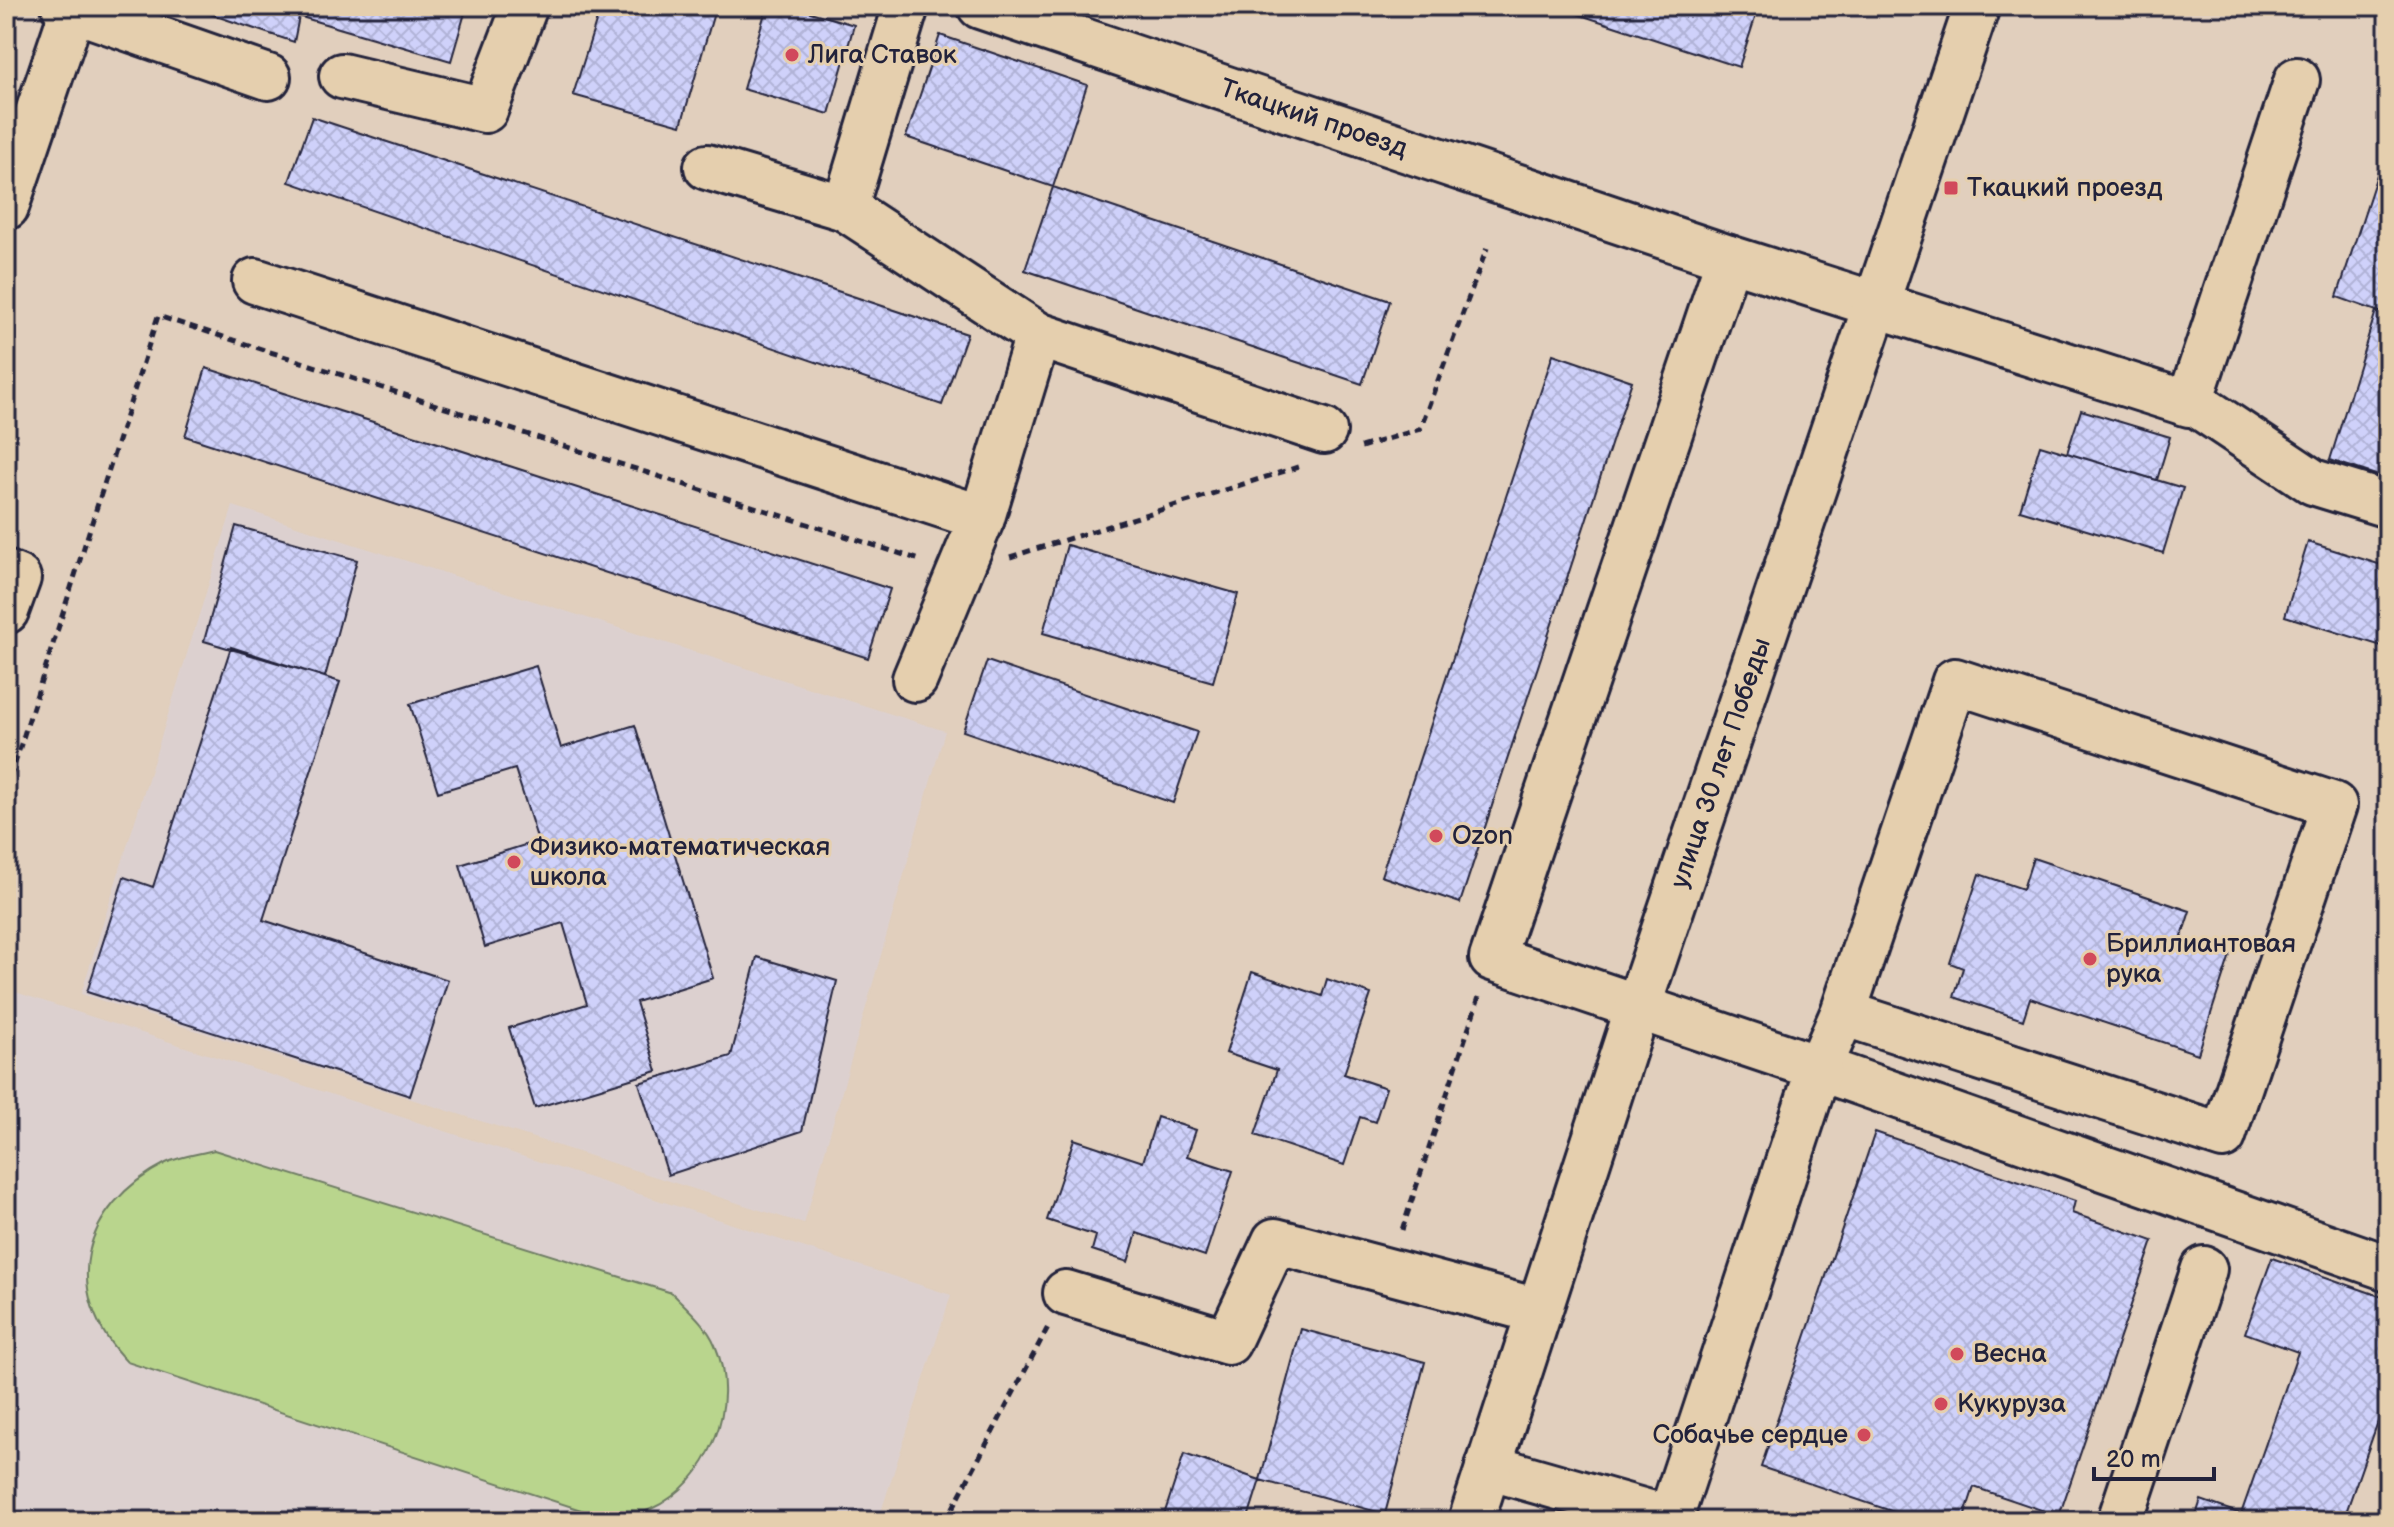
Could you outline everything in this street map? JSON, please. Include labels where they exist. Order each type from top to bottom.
[{"type":"street","points":[[342,76],[485,110],[525,6]]},
{"type":"street","points":[[845,208],[906,6]]},
{"type":"street","name":"Ткацкий проезд","points":[[980,6],[1729,258],[2189,404],[2190,400]]},
{"type":"street","name":"улица 30 лет Победы","points":[[1471,1521],[1638,1007],[1977,6]]},
{"type":"street","points":[[6,207],[69,8],[268,77]]},
{"type":"street","points":[[2297,80],[2190,400],[2313,482],[2388,505]]},
{"type":"street","points":[[707,167],[845,208],[1038,335],[1324,450]]},
{"type":"street","points":[[1729,258],[1492,958],[1819,1068],[2388,1268]]},
{"type":"street","points":[[255,281],[982,518]]},
{"type":"street","points":[[915,679],[982,518],[1038,335]]},
{"type":"street","points":[[6,573],[18,578],[6,611]]},
{"type":"street","points":[[1488,1467],[1673,1520],[1819,1068],[1843,1013],[1955,681],[2334,805],[2223,1136],[1843,1013]]},
{"type":"street","points":[[1066,1293],[1228,1342],[1275,1241],[1538,1311]]},
{"type":"street","points":[[2120,1521],[2204,1269]]},
{"type":"path","points":[[6,791],[158,316],[959,573],[1324,450],[1420,429],[1487,248]]},
{"type":"path","points":[[1388,1271],[1492,958]]},
{"type":"path","points":[[946,1521],[1066,1293]]},
{"type":"shaded area","name":"Физико-математическая школа","points":[[233,506],[945,731],[804,1224],[81,994]]},
{"type":"shaded area","points":[[6,989],[951,1295],[878,1521],[6,1521]]},
{"type":"green space","points":[[214,1150],[672,1293],[707,1331],[722,1368],[724,1392],[721,1416],[704,1462],[671,1497],[651,1509],[615,1521],[127,1362],[106,1335],[92,1307],[87,1280],[89,1252],[98,1226],[114,1202],[137,1181],[166,1163]]},
{"type":"building","points":[[186,6],[301,6],[294,42]]},
{"type":"building","points":[[301,6],[467,6],[451,61],[298,16]]},
{"type":"building","points":[[601,6],[716,6],[681,125],[573,95]]},
{"type":"building","points":[[767,6],[790,6],[854,25],[829,114],[743,89]]},
{"type":"building","points":[[1553,6],[1759,6],[1739,67]]},
{"type":"building","points":[[940,35],[1087,85],[1053,187],[906,137]]},
{"type":"building","points":[[312,117],[967,334],[942,405],[289,182]]},
{"type":"building","points":[[2388,141],[2388,315],[2337,297]]},
{"type":"building","points":[[1053,187],[1390,301],[1362,384],[1025,270]]},
{"type":"building","points":[[2376,311],[2388,315],[2388,479],[2330,460]]},
{"type":"building","points":[[1553,354],[1632,381],[1460,903],[1381,876]]},
{"type":"building","points":[[206,368],[890,589],[868,658],[185,436]]},
{"type":"building","points":[[2081,410],[2170,437],[2157,480],[2067,453]]},
{"type":"building","points":[[2040,445],[2183,488],[2163,553],[2020,510]]},
{"type":"building","points":[[236,526],[357,560],[325,677],[204,641]]},
{"type":"building","points":[[2308,542],[2388,567],[2388,648],[2285,616]]},
{"type":"building","points":[[1067,545],[1238,594],[1213,682],[1043,633]]},
{"type":"building","points":[[231,647],[340,682],[263,920],[448,980],[410,1096],[87,992],[124,877],[153,887]]},
{"type":"building","points":[[987,661],[1197,732],[1173,803],[963,731]]},
{"type":"building","points":[[536,666],[561,748],[635,725],[713,978],[636,1002],[657,1071],[535,1108],[509,1028],[587,1004],[563,923],[485,947],[460,865],[538,841],[515,769],[438,792],[410,704]]},
{"type":"building","name":"Бриллиантовая рука","points":[[2033,858],[2190,911],[2181,939],[2230,955],[2198,1054],[2030,998],[2023,1020],[1954,997],[1963,968],[1950,963],[1979,874],[2023,889]]},
{"type":"building","points":[[757,957],[837,981],[802,1131],[668,1175],[639,1083],[731,1056]]},
{"type":"building","points":[[1252,972],[1322,996],[1327,979],[1371,994],[1344,1074],[1386,1088],[1375,1122],[1360,1117],[1344,1165],[1255,1135],[1277,1070],[1226,1053]]},
{"type":"building","points":[[1157,1117],[1196,1130],[1187,1156],[1233,1171],[1205,1256],[1137,1233],[1128,1262],[1092,1250],[1096,1236],[1047,1220],[1074,1139],[1143,1162]]},
{"type":"building","name":"Весна","points":[[1875,1132],[2075,1201],[2072,1213],[2153,1241],[2059,1516],[1974,1487],[1963,1521],[1921,1521],[1761,1467]]},
{"type":"building","points":[[2272,1258],[2388,1299],[2388,1393],[2343,1521],[2194,1521],[2201,1500],[2241,1514],[2298,1352],[2245,1333]]},
{"type":"building","points":[[1301,1329],[1425,1362],[1385,1514],[1260,1480]]},
{"type":"building","points":[[1184,1454],[1260,1480],[1247,1521],[1162,1521]]},
{"type":"place","name":"Лига Ставок","points":[[792,55]]},
{"type":"place","name":"Ткацкий проезд","points":[[1951,188]]},
{"type":"place","name":"Ozon","points":[[1436,836]]},
{"type":"place","name":"Физико-математическая школа","points":[[514,862]]},
{"type":"place","name":"Бриллиантовая рука","points":[[2090,959]]},
{"type":"place","name":"Весна","points":[[1957,1354]]},
{"type":"place","name":"Кукуруза","points":[[1941,1404]]},
{"type":"place","name":"Собачье сердце","points":[[1864,1435]]}]
